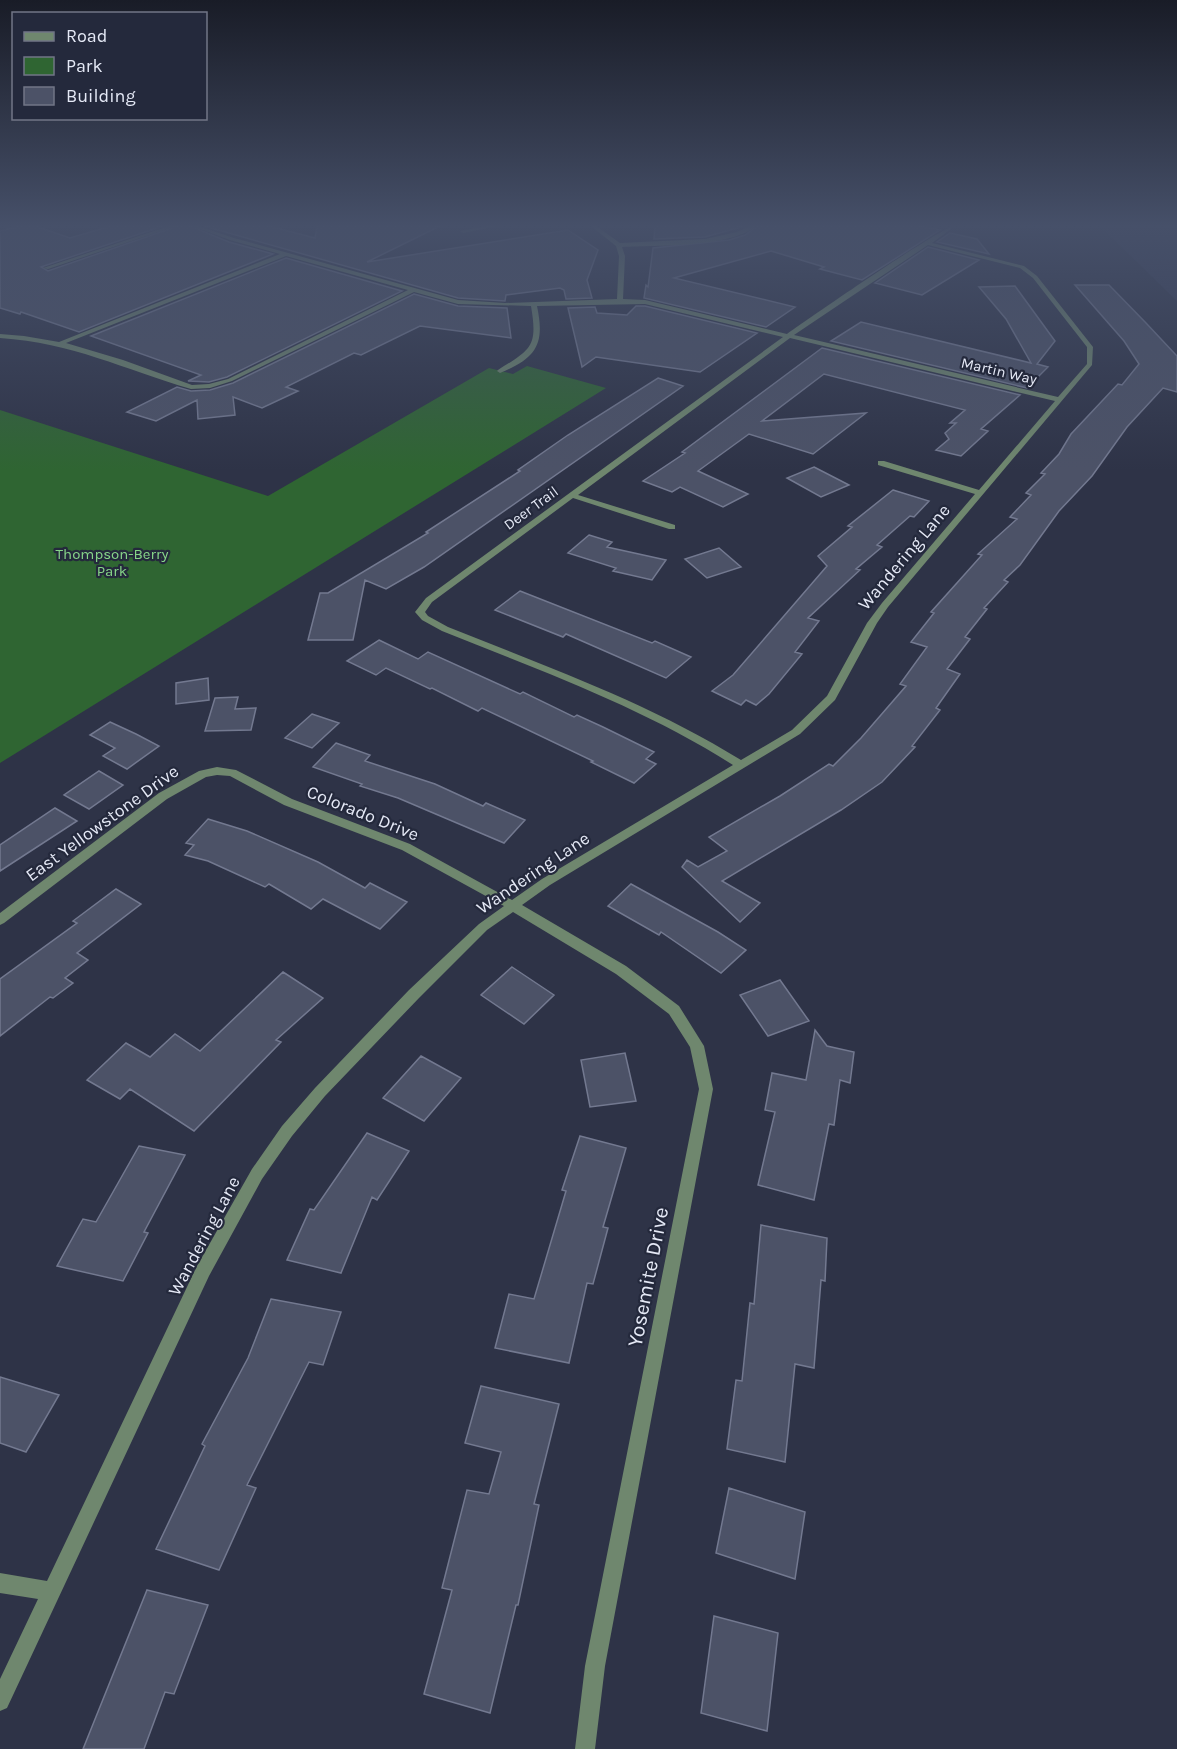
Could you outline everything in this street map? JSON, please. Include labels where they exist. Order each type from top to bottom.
[{"type":"street","points":[[59,344],[150,308]]},
{"type":"street","points":[[0,336],[32,338],[59,344],[191,387],[220,384],[253,370],[377,308]]},
{"type":"street","points":[[500,371],[530,352],[538,341],[539,330],[535,308]]},
{"type":"street","name":"Martin Way","points":[[669,308],[1060,400]]},
{"type":"street","name":"Deer Trail","points":[[740,765],[707,742],[656,716],[445,629],[425,618],[420,612],[429,600],[830,308]]},
{"type":"street","name":"Wandering Lane","points":[[0,1701],[203,1271],[257,1174],[287,1131],[320,1092],[414,994],[483,927],[512,905],[796,732],[831,698],[872,623],[1084,373],[1092,355],[1090,346],[1060,308]]},
{"type":"street","points":[[880,463],[981,493]]},
{"type":"street","points":[[571,495],[672,527]]},
{"type":"street","name":"Colorado Drive","points":[[196,777],[217,771],[232,773],[288,802],[406,848],[512,905]]},
{"type":"street","name":"East Yellowstone Drive","points":[[0,920],[164,796],[196,777]]},
{"type":"street","name":"Yosemite Drive","points":[[512,905],[621,970],[674,1010],[697,1046],[706,1089],[594,1666],[585,1749]]},
{"type":"street","points":[[0,1583],[50,1591]]},
{"type":"green space","name":"Thompson-Berry Park","points":[[527,366],[606,388],[0,763],[0,410],[268,496],[489,368],[513,374]]},
{"type":"building","points":[[0,308],[140,308],[79,332],[21,312],[20,314]]},
{"type":"building","points":[[162,308],[368,308],[227,377],[209,382],[188,381],[201,375],[91,336]]},
{"type":"building","points":[[386,308],[507,308],[511,338],[420,326],[361,355],[354,353],[286,387],[298,391],[262,408],[233,397],[235,415],[198,419],[197,400],[156,421],[127,412],[177,387],[191,391],[210,390],[233,383]]},
{"type":"building","points":[[568,308],[595,308],[597,313],[627,315],[634,308],[652,308],[757,333],[700,372],[596,357],[582,367]]},
{"type":"building","points":[[684,308],[794,308],[766,327]]},
{"type":"building","points":[[996,308],[1031,308],[1055,341],[1037,364],[1048,367],[1027,388],[831,341],[861,322],[1031,363],[1006,319]]},
{"type":"building","points":[[1095,308],[1131,308],[1177,356],[1177,392],[1163,388],[1127,427],[1092,476],[1059,511],[1020,565],[1004,580],[1008,582],[984,608],[987,609],[965,637],[970,639],[947,669],[960,674],[936,708],[940,710],[912,746],[915,747],[882,782],[841,810],[722,881],[760,903],[740,922],[682,867],[687,860],[698,867],[727,851],[709,837],[780,796],[829,764],[833,766],[861,738],[906,686],[900,684],[927,647],[911,642],[934,613],[931,612],[982,555],[978,554],[1017,519],[1010,517],[1031,495],[1026,493],[1045,474],[1041,473],[1059,454],[1071,434],[1118,384],[1122,385],[1139,364],[1124,341]]},
{"type":"building","points":[[822,348],[1020,395],[981,429],[988,431],[961,456],[936,450],[949,439],[945,433],[956,423],[950,423],[965,410],[824,374],[762,421],[866,413],[813,454],[749,434],[698,471],[748,494],[723,507],[680,487],[672,492],[643,481],[685,453],[682,452]]},
{"type":"building","points":[[658,378],[683,386],[424,567],[386,589],[365,580],[353,640],[308,640],[320,593],[328,593],[428,533],[426,532],[520,471],[518,470],[568,435]]},
{"type":"building","points":[[814,467],[849,485],[821,497],[787,478]]},
{"type":"building","points":[[893,490],[929,501],[914,517],[910,516],[877,545],[882,547],[856,569],[860,570],[808,618],[819,621],[795,652],[802,654],[769,694],[756,705],[746,700],[741,705],[712,691],[733,675],[827,566],[818,556],[852,527],[848,526]]},
{"type":"building","points":[[589,535],[612,542],[607,547],[666,560],[652,580],[613,571],[616,568],[568,553]]},
{"type":"building","points":[[719,548],[741,567],[707,578],[685,559]]},
{"type":"building","points":[[520,591],[652,643],[655,641],[691,657],[666,678],[566,634],[563,637],[495,610]]},
{"type":"building","points":[[379,640],[418,659],[428,652],[520,694],[523,692],[574,717],[577,715],[654,752],[646,759],[656,764],[634,783],[482,708],[478,711],[386,668],[376,675],[347,661]]},
{"type":"building","points":[[208,678],[209,700],[176,704],[176,683]]},
{"type":"building","points":[[238,697],[235,709],[256,708],[251,730],[205,731],[215,698]]},
{"type":"building","points":[[312,714],[339,723],[312,748],[285,738]]},
{"type":"building","points":[[110,722],[159,746],[127,769],[103,756],[115,748],[90,735]]},
{"type":"building","points":[[336,743],[370,755],[365,761],[435,784],[483,806],[486,803],[525,820],[504,843],[398,798],[313,767]]},
{"type":"building","points":[[99,771],[123,785],[89,809],[64,795]]},
{"type":"building","points":[[55,808],[77,821],[0,871],[0,845]]},
{"type":"building","points":[[208,819],[247,831],[318,862],[365,888],[370,883],[407,902],[380,929],[323,899],[311,909],[269,884],[265,887],[208,861],[185,855],[194,845],[186,843]]},
{"type":"building","points":[[631,884],[746,950],[721,973],[661,932],[659,935],[608,906]]},
{"type":"building","points":[[116,889],[141,904],[77,953],[88,960],[65,978],[73,983],[53,998],[50,997],[0,1036],[0,979],[77,923],[73,921]]},
{"type":"building","points":[[512,967],[554,995],[524,1024],[481,995]]},
{"type":"building","points":[[283,972],[323,998],[276,1040],[281,1042],[194,1131],[130,1089],[120,1099],[87,1080],[126,1043],[150,1057],[175,1034],[200,1051]]},
{"type":"building","points":[[780,980],[809,1021],[768,1036],[740,995]]},
{"type":"building","points":[[815,1030],[827,1046],[854,1052],[850,1083],[840,1080],[834,1125],[829,1124],[814,1200],[758,1185],[775,1112],[765,1110],[772,1073],[806,1080]]},
{"type":"building","points":[[625,1053],[636,1101],[590,1107],[581,1060]]},
{"type":"building","points":[[421,1056],[461,1078],[424,1121],[383,1098]]},
{"type":"building","points":[[367,1133],[409,1151],[377,1200],[372,1197],[341,1273],[287,1260],[310,1209],[314,1210]]},
{"type":"building","points":[[580,1136],[626,1148],[603,1227],[608,1228],[593,1284],[587,1283],[569,1363],[495,1348],[509,1294],[534,1299],[566,1191],[562,1190]]},
{"type":"building","points":[[139,1146],[185,1155],[144,1232],[148,1233],[123,1281],[57,1266],[83,1219],[96,1222]]},
{"type":"building","points":[[761,1225],[827,1238],[825,1281],[821,1280],[814,1368],[795,1364],[785,1462],[727,1449],[736,1380],[742,1381],[750,1303],[754,1304]]},
{"type":"building","points":[[271,1299],[341,1312],[323,1365],[309,1362],[247,1485],[256,1488],[219,1570],[156,1549],[205,1446],[202,1444],[248,1358]]},
{"type":"building","points":[[0,1377],[59,1395],[26,1452],[0,1443]]},
{"type":"building","points":[[481,1386],[559,1404],[534,1504],[539,1505],[518,1605],[516,1605],[490,1713],[424,1694],[452,1590],[442,1588],[467,1490],[489,1494],[501,1452],[465,1443]]},
{"type":"building","points":[[729,1488],[805,1512],[795,1579],[716,1553]]},
{"type":"building","points":[[147,1590],[208,1605],[174,1694],[165,1692],[144,1749],[83,1749]]},
{"type":"building","points":[[714,1616],[778,1633],[767,1731],[701,1713]]}]
